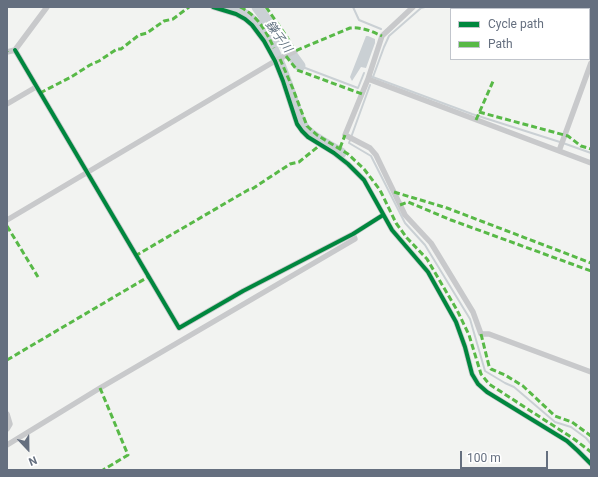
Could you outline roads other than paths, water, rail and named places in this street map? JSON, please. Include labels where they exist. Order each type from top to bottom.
[{"type":"street","points":[[7,52],[15,50],[47,7]]},
{"type":"street","points":[[213,7],[227,10],[245,19],[264,41],[284,81],[297,124],[302,131],[317,143],[334,153],[357,173],[372,193],[383,216],[403,244],[428,272],[456,322],[465,347],[472,374],[478,384],[487,392],[567,441],[591,464]]},
{"type":"street","points":[[413,7],[382,36],[368,79],[345,135],[370,148],[376,155],[405,215],[431,243],[474,312],[481,334],[489,334],[591,372]]},
{"type":"street","points":[[15,50],[86,173],[179,328],[243,291],[353,234],[383,216]]},
{"type":"street","points":[[7,220],[275,61],[295,51]]},
{"type":"street","points":[[559,151],[591,62]]},
{"type":"street","points":[[368,79],[591,163]]},
{"type":"street","points":[[7,104],[36,87]]},
{"type":"street","points":[[7,445],[100,388],[355,239],[353,234]]},
{"type":"street","points":[[7,414],[10,424],[7,429]]},
{"type":"waterway","name":"鎌子川","points":[[227,7],[241,12],[253,21],[263,32],[278,59],[298,117],[304,128],[315,137],[341,153]]},
{"type":"waterway","name":"鎌子川","points":[[257,7],[300,66]]},
{"type":"waterway","points":[[353,7],[359,20],[381,29]]},
{"type":"waterway","points":[[373,77],[389,36],[421,8],[425,7]]},
{"type":"waterway","points":[[300,66],[358,88],[364,73]]},
{"type":"waterway","points":[[370,76],[472,114],[591,153]]},
{"type":"waterway","points":[[370,85],[349,143],[371,156],[405,223],[425,245],[470,319],[485,371],[514,387],[555,422],[571,427],[586,438],[591,444]]}]
